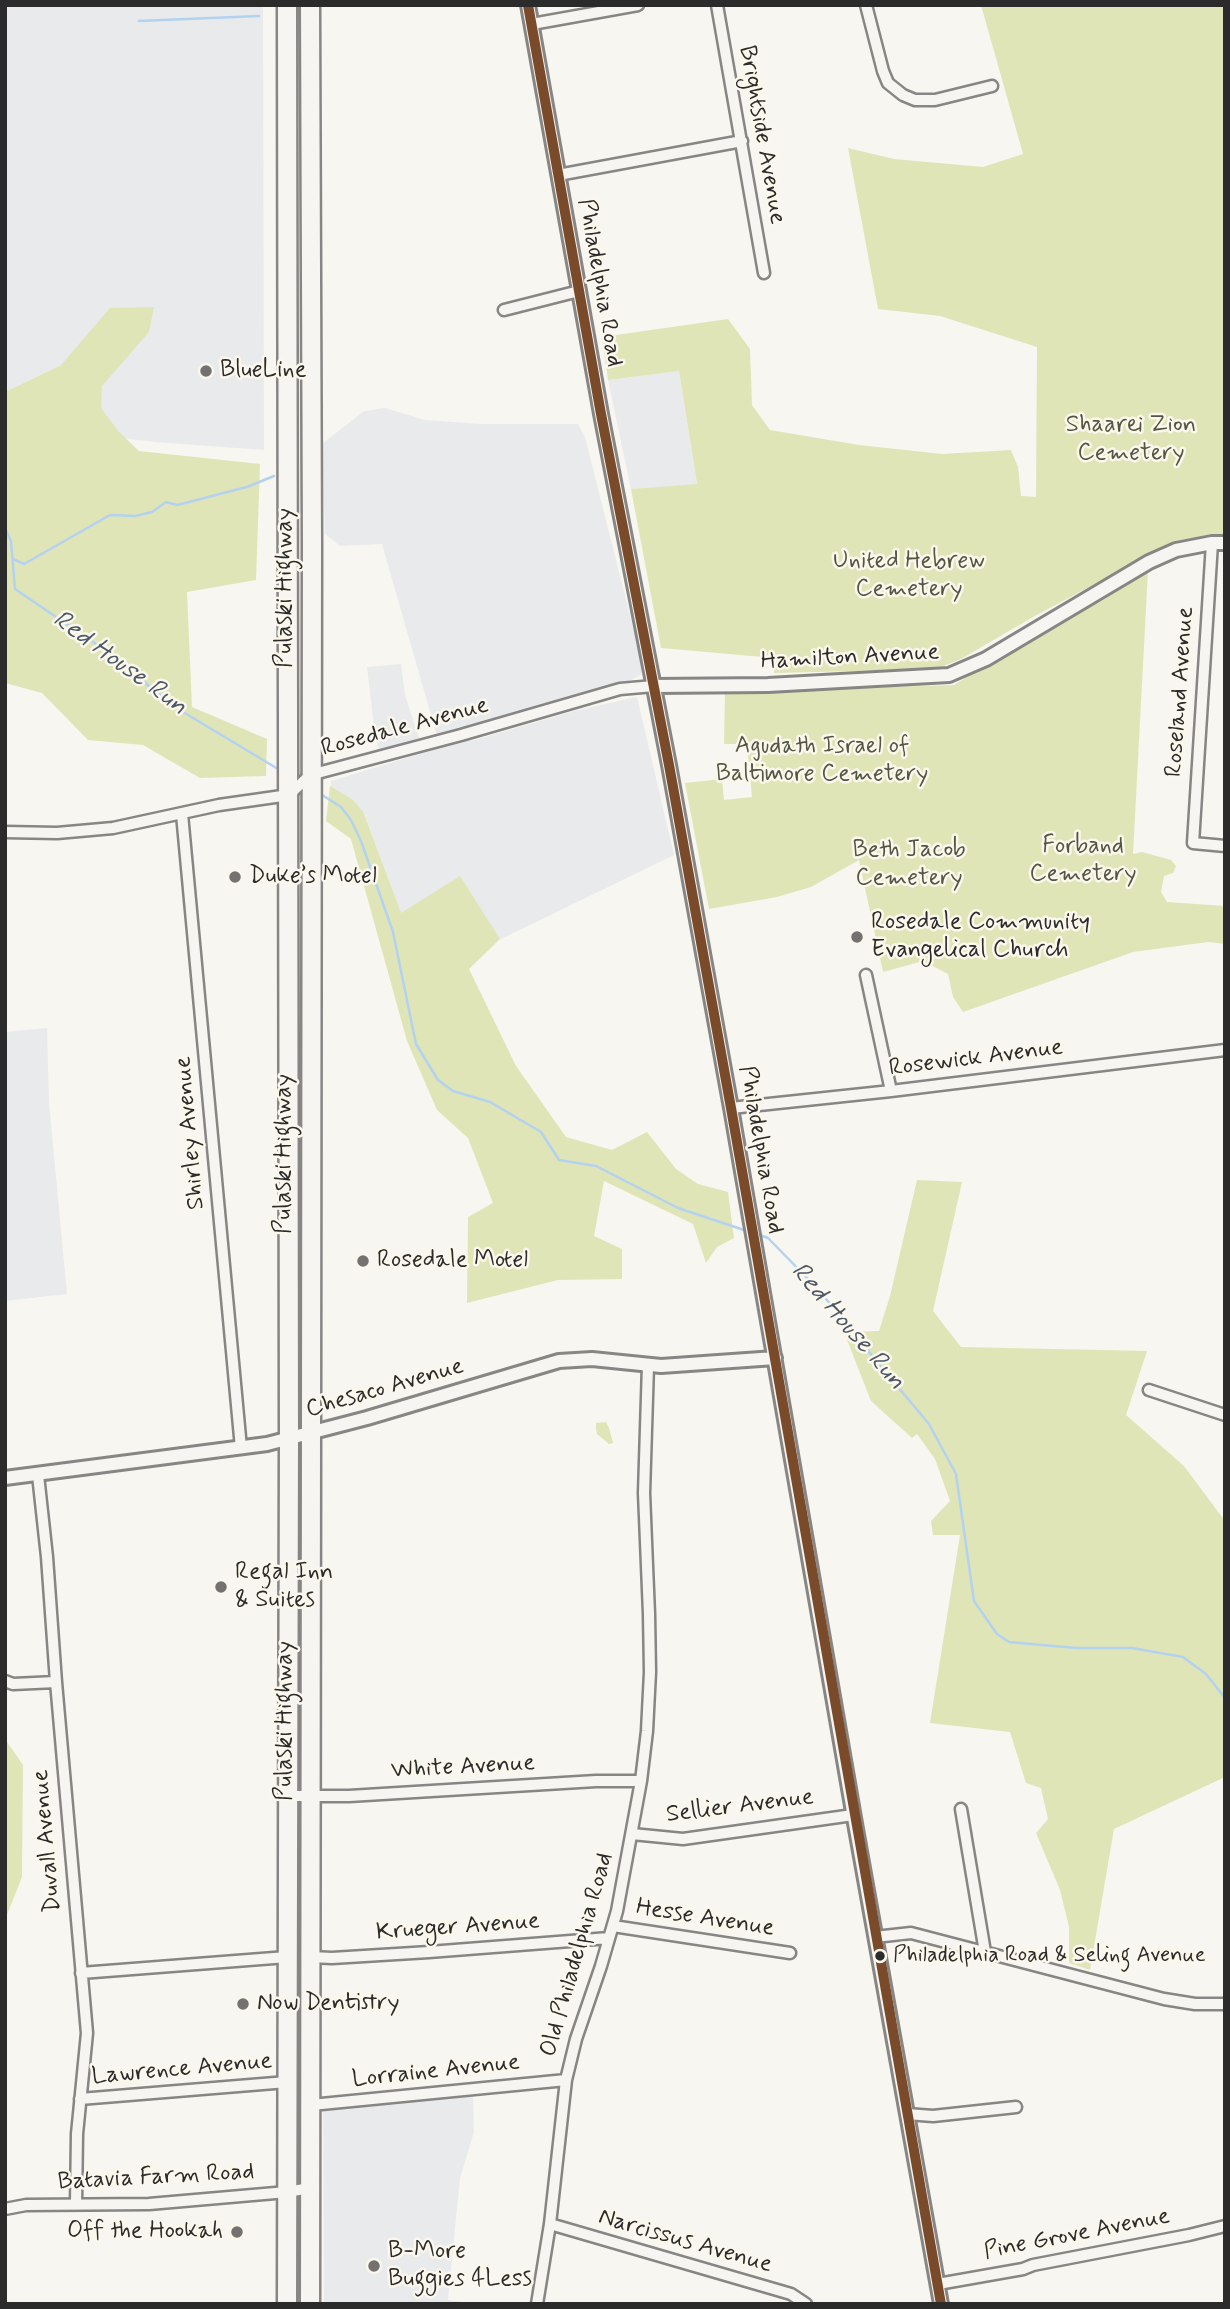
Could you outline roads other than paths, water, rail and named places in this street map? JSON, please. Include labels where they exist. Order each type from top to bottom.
[{"type":"highway","name":"Pulaski Highway","points":[[287,5],[287,2304]]},
{"type":"highway","name":"Pulaski Highway","points":[[310,5],[310,2304]]},
{"type":"main road","name":"Philadelphia Road","points":[[528,5],[611,472],[654,686],[751,1219],[853,1815],[941,2304]]},
{"type":"main road","name":"Hamilton Avenue","points":[[654,686],[773,685],[949,675],[986,659],[1149,562],[1177,550],[1218,543]]},
{"type":"main road","name":"Chesaco Avenue","points":[[5,1478],[241,1448],[289,1438],[559,1361],[592,1359],[648,1366],[775,1358]]},
{"type":"street","points":[[532,24],[638,5]]},
{"type":"street","name":"Brightside Avenue","points":[[717,5],[764,273]]},
{"type":"street","points":[[866,5],[883,71],[888,83],[903,95],[915,100],[935,100],[992,86]]},
{"type":"street","points":[[558,176],[742,141]]},
{"type":"street","points":[[503,310],[579,291]]},
{"type":"street","name":"Roseland Avenue","points":[[1218,543],[1193,843],[1225,846]]},
{"type":"street","name":"Rosedale Avenue","points":[[289,795],[310,775],[461,736],[620,690],[654,686]]},
{"type":"street","points":[[5,832],[57,833],[104,829],[219,805],[289,795]]},
{"type":"street","name":"Shirley Avenue","points":[[182,814],[241,1448]]},
{"type":"street","points":[[866,975],[891,1091]]},
{"type":"street","name":"Rosewick Avenue","points":[[731,1108],[1225,1050]]},
{"type":"street","name":"Old Philadelphia Road","points":[[537,2304],[550,2224],[566,2080],[582,2021],[610,1938],[641,1782],[650,1672],[644,1493],[648,1366]]},
{"type":"street","points":[[1149,1390],[1225,1415]]},
{"type":"street","name":"Duvall Avenue","points":[[38,1475],[87,2033],[76,2150],[76,2204]]},
{"type":"street","points":[[5,1681],[13,1684],[56,1682]]},
{"type":"street","name":"White Avenue","points":[[287,1796],[349,1796],[596,1782],[641,1782]]},
{"type":"street","points":[[961,1809],[985,1952]]},
{"type":"street","name":"Sellier Avenue","points":[[632,1834],[683,1839],[853,1815]]},
{"type":"street","name":"Hesse Avenue","points":[[613,1926],[790,1953]]},
{"type":"street","points":[[875,1937],[911,1933],[1164,1999],[1195,2004],[1225,2004]]},
{"type":"street","name":"Krueger Avenue","points":[[310,1957],[429,1952],[610,1938]]},
{"type":"street","points":[[81,1973],[287,1957]]},
{"type":"street","name":"Lorraine Avenue","points":[[311,2105],[566,2080]]},
{"type":"street","name":"Lawrence Avenue","points":[[80,2099],[287,2082]]},
{"type":"street","points":[[907,2115],[933,2116],[1016,2107]]},
{"type":"street","name":"Batavia Farm Road","points":[[5,2209],[26,2205],[149,2204],[310,2188]]},
{"type":"street","name":"Narcissus Avenue","points":[[550,2224],[791,2294],[806,2304]]},
{"type":"street","name":"Pine Grove Avenue","points":[[938,2284],[1023,2269],[1225,2226]]},
{"type":"waterway","points":[[139,21],[259,16]]},
{"type":"waterway","points":[[13,559],[24,564],[110,515],[135,516],[152,512],[166,502],[177,505],[247,487],[274,476]]},
{"type":"waterway","name":"Red House Run","points":[[5,528],[11,541],[15,589],[112,655],[173,706],[278,769]]},
{"type":"waterway","name":"Red House Run","points":[[319,793],[341,807],[361,841],[393,932],[416,1044],[438,1080],[453,1091],[490,1102],[541,1132],[559,1160],[596,1166],[678,1208],[747,1231]]},
{"type":"waterway","name":"Red House Run","points":[[757,1234],[768,1238],[810,1281],[857,1334],[929,1424],[956,1474],[974,1601],[997,1634],[1009,1642],[1076,1648],[1132,1648],[1183,1657],[1206,1674],[1225,1698]]},
{"type":"place","name":"BlueLine","points":[[206,371]]},
{"type":"place","name":"Duke’s Motel","points":[[235,877]]},
{"type":"place","name":"Rosedale Community Evangelical Church","points":[[857,937]]},
{"type":"place","name":"Rosedale Motel","points":[[363,1261]]},
{"type":"place","name":"Regal Inn & Suites","points":[[221,1587]]},
{"type":"place","name":"Philadelphia Road & Seling Avenue","points":[[880,1956]]},
{"type":"place","name":"Now Dentistry","points":[[243,2004]]},
{"type":"place","name":"Off the Hookah","points":[[237,2232]]},
{"type":"place","name":"B-More Buggies 4Less","points":[[374,2266]]},
{"type":"park label","name":"Shaarei Zion Cemetery","points":[[1131,440]]},
{"type":"park label","name":"United Hebrew Cemetery","points":[[909,576]]},
{"type":"park label","name":"Agudath Israel of Baltimore Cemetery","points":[[822,761]]},
{"type":"park label","name":"Forband Cemetery","points":[[1083,861]]},
{"type":"park label","name":"Beth Jacob Cemetery","points":[[909,865]]}]
